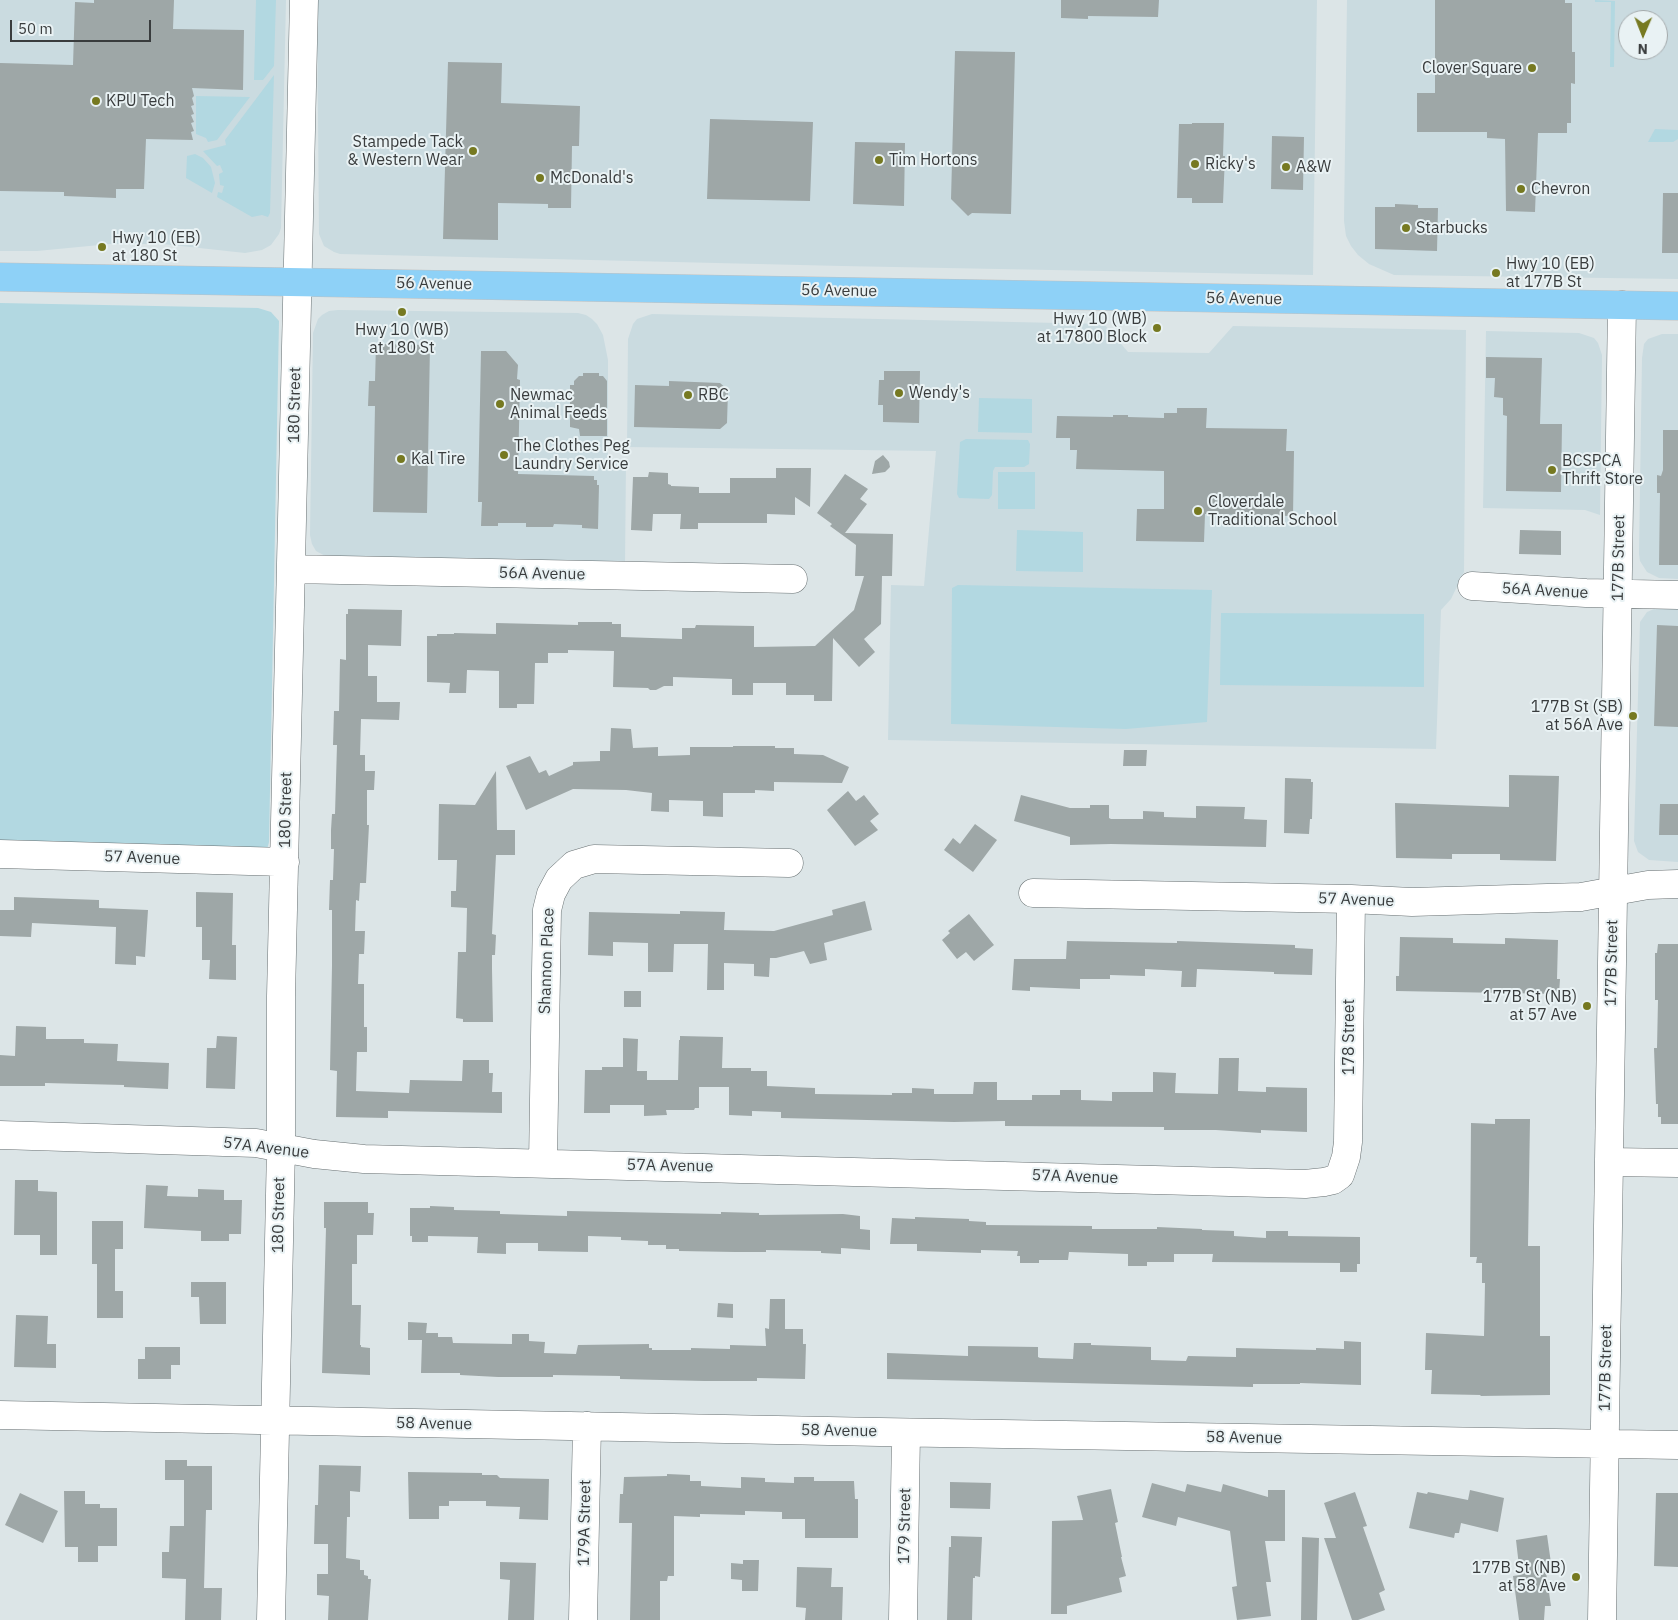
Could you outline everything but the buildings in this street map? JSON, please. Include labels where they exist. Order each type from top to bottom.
[{"type":"highway","name":"56 Avenue","points":[[0,277],[1678,306]]},
{"type":"street","name":"180 Street","points":[[271,1620],[281,1147],[281,996],[304,0]]},
{"type":"street","name":"177B Street","points":[[1602,1620],[1622,305]]},
{"type":"street","name":"56A Avenue","points":[[291,569],[793,579]]},
{"type":"street","name":"56A Avenue","points":[[1472,586],[1618,594],[1678,595]]},
{"type":"street","name":"57 Avenue","points":[[0,854],[285,862]]},
{"type":"street","name":"Shannon Place","points":[[542,1163],[547,910],[551,894],[559,879],[574,865],[594,859],[789,863]]},
{"type":"street","name":"57 Avenue","points":[[1033,893],[1351,899],[1412,902],[1581,897],[1648,884],[1678,884]]},
{"type":"street","name":"178 Street","points":[[1340,1175],[1346,1157],[1348,1142],[1351,899]]},
{"type":"street","name":"57A Avenue","points":[[0,1135],[246,1143],[281,1147],[328,1156],[364,1159],[1305,1184],[1332,1180],[1340,1175]]},
{"type":"street","points":[[1609,1162],[1678,1164]]},
{"type":"street","name":"58 Avenue","points":[[0,1415],[906,1433],[1678,1445]]},
{"type":"street","name":"179A Street","points":[[583,1620],[587,1426]]},
{"type":"street","name":"179 Street","points":[[903,1620],[906,1433]]},
{"type":"shaded area","points":[[0,0],[286,0],[281,228],[271,245],[262,250],[245,253],[163,244],[110,244],[37,251],[0,251]]},
{"type":"shaded area","points":[[256,0],[276,0],[274,66],[263,80],[254,80]]},
{"type":"shaded area","points":[[317,0],[1317,0],[1313,275],[340,254],[324,246],[319,234]]},
{"type":"shaded area","points":[[1347,0],[1678,0],[1678,279],[1394,275],[1369,264],[1358,255],[1346,236],[1344,221]]},
{"type":"shaded area","points":[[1595,0],[1615,1],[1614,67],[1610,67],[1611,2],[1595,2]]},
{"type":"shaded area","points":[[274,75],[270,213],[268,217],[262,215],[252,217],[217,197],[218,192],[222,193],[224,186],[220,185],[219,174],[223,172],[220,165],[217,166],[203,151],[226,145],[225,140]]},
{"type":"shaded area","points":[[196,96],[250,97],[217,140],[208,142],[206,138],[196,134]]},
{"type":"shaded area","points":[[1655,129],[1678,130],[1678,139],[1673,142],[1648,142]]},
{"type":"shaded area","points":[[195,154],[203,158],[211,167],[215,183],[212,193],[186,178],[187,156]]},
{"type":"shaded area","points":[[0,303],[258,308],[271,312],[279,321],[269,842],[267,850],[0,849]]},
{"type":"shaded area","points":[[329,311],[578,313],[592,319],[603,335],[608,360],[608,462],[626,462],[625,565],[331,559],[316,551],[310,535],[313,333],[318,319],[322,315]]},
{"type":"shaded area","name":"Cloverdale Traditional School","points":[[652,314],[1104,324],[1128,352],[1209,353],[1233,326],[1466,330],[1464,572],[1451,599],[1441,610],[1436,749],[888,740],[891,585],[924,586],[936,451],[627,447],[628,339],[633,324],[637,319]]},
{"type":"shaded area","points":[[1486,331],[1579,333],[1594,338],[1598,343],[1602,355],[1600,515],[1585,510],[1483,508]]},
{"type":"shaded area","points":[[1662,334],[1678,334],[1678,579],[1659,578],[1647,572],[1640,561],[1639,554],[1642,358],[1644,344],[1648,339]]},
{"type":"shaded area","points":[[979,398],[1032,399],[1032,433],[978,432]]},
{"type":"shaded area","points":[[966,439],[1028,440],[1030,444],[1029,464],[1024,467],[995,467],[993,471],[992,495],[989,499],[959,498],[957,494],[960,442]]},
{"type":"shaded area","points":[[998,472],[1035,472],[1035,509],[998,509]]},
{"type":"shaded area","points":[[1017,530],[1083,532],[1083,572],[1016,571]]},
{"type":"shaded area","points":[[958,585],[1212,590],[1207,722],[1126,729],[951,724],[952,588]]},
{"type":"shaded area","points":[[1661,606],[1676,607],[1678,609],[1678,862],[1649,860],[1638,852],[1634,841],[1640,622],[1647,612]]},
{"type":"shaded area","points":[[1221,613],[1424,614],[1424,687],[1220,685]]},
{"type":"place","name":"Clover Square","points":[[1532,68]]},
{"type":"place","name":"KPU Tech","points":[[96,101]]},
{"type":"place","name":"Stampede Tack & Western Wear","points":[[473,151]]},
{"type":"place","name":"Tim Hortons","points":[[879,160]]},
{"type":"place","name":"Ricky's","points":[[1195,164]]},
{"type":"place","name":"A&W","points":[[1286,167]]},
{"type":"place","name":"McDonald's","points":[[540,178]]},
{"type":"place","name":"Chevron","points":[[1521,189]]},
{"type":"place","name":"Starbucks","points":[[1406,228]]},
{"type":"place","name":"Hwy 10 (EB) at 180 St","points":[[102,247]]},
{"type":"place","name":"Hwy 10 (EB) at 177B St","points":[[1496,273]]},
{"type":"place","name":"Hwy 10 (WB) at 180 St","points":[[402,312]]},
{"type":"place","name":"Hwy 10 (WB) at 17800 Block","points":[[1157,328]]},
{"type":"place","name":"Wendy's","points":[[899,393]]},
{"type":"place","name":"RBC","points":[[688,395]]},
{"type":"place","name":"Newmac Animal Feeds","points":[[500,404]]},
{"type":"place","name":"The Clothes Peg Laundry Service","points":[[504,455]]},
{"type":"place","name":"Kal Tire","points":[[401,459]]},
{"type":"place","name":"BCSPCA Thrift Store","points":[[1552,470]]},
{"type":"place","name":"Cloverdale Traditional School","points":[[1198,511]]},
{"type":"place","name":"177B St (SB) at 56A Ave","points":[[1633,716]]},
{"type":"place","name":"177B St (NB) at 57 Ave","points":[[1587,1006]]},
{"type":"place","name":"177B St (NB) at 58 Ave","points":[[1576,1577]]}]
